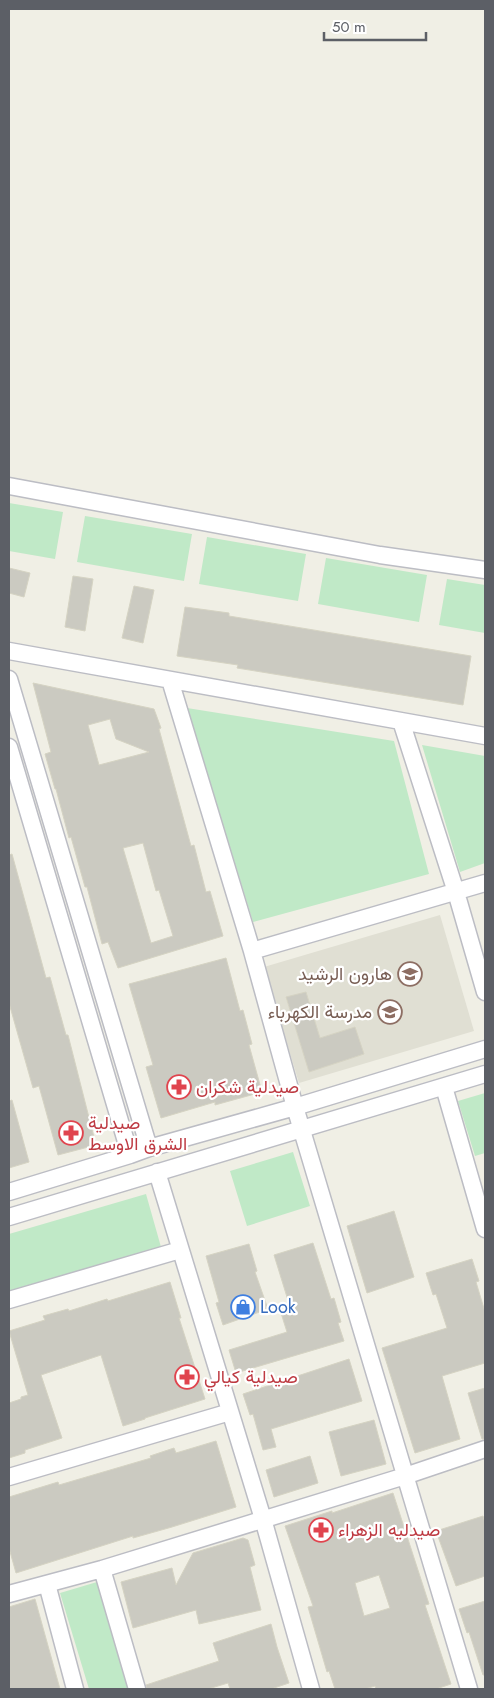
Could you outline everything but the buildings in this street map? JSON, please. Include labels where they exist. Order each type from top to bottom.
[{"type":"street","points":[[9,486],[380,554],[485,570]]},
{"type":"street","points":[[9,651],[485,736]]},
{"type":"street","points":[[9,679],[149,1148]]},
{"type":"street","points":[[170,680],[252,951],[294,1107],[469,1689]]},
{"type":"street","points":[[401,722],[456,892],[485,992]]},
{"type":"street","points":[[9,747],[16,801],[130,1155]]},
{"type":"street","points":[[16,801],[43,793]]},
{"type":"street","points":[[252,951],[485,883]]},
{"type":"street","points":[[9,1192],[149,1148],[294,1107],[485,1049]]},
{"type":"street","points":[[9,1217],[485,1074]]},
{"type":"street","points":[[444,1086],[485,1229]]},
{"type":"street","points":[[157,1172],[263,1519],[312,1689]]},
{"type":"street","points":[[9,1300],[180,1250]]},
{"type":"street","points":[[9,1477],[230,1412]]},
{"type":"street","points":[[9,1594],[102,1569],[405,1476],[485,1449]]},
{"type":"street","points":[[102,1569],[137,1689]]},
{"type":"street","points":[[47,1584],[75,1689]]},
{"type":"shaded area","name":"مدرسة الكهرباء","points":[[440,915],[474,1031],[299,1083],[264,967]],"holes":[[[306,993],[320,1038],[355,1027],[364,1054],[309,1072],[286,998]]]},
{"type":"green space","points":[[9,503],[63,512],[55,559],[9,551]]},
{"type":"green space","points":[[85,516],[192,534],[184,581],[77,562]]},
{"type":"green space","points":[[207,537],[306,554],[298,601],[199,584]]},
{"type":"green space","points":[[326,558],[427,575],[419,622],[318,604]]},
{"type":"green space","points":[[447,579],[485,585],[485,633],[439,625]]},
{"type":"green space","points":[[187,708],[394,741],[429,874],[253,922]]},
{"type":"green space","points":[[422,745],[485,756],[485,863],[460,872]]},
{"type":"green space","points":[[485,1093],[485,1153],[475,1156],[458,1101]]},
{"type":"green space","points":[[293,1152],[310,1206],[247,1226],[230,1171]]},
{"type":"green space","points":[[146,1194],[161,1247],[9,1291],[9,1234]]},
{"type":"green space","points":[[97,1582],[129,1689],[89,1689],[60,1593]]},
{"type":"place","name":"هارون الرشيد","points":[[410,974]]},
{"type":"place","name":"مدرسة الكهرباء","points":[[390,1012]]},
{"type":"place","name":"صيدلية شكران","points":[[179,1087]]},
{"type":"place","name":"صيدلية الشرق الاوسط","points":[[71,1133]]},
{"type":"place","name":"Look","points":[[243,1307]]},
{"type":"place","name":"صيدلية كيالي","points":[[187,1377]]},
{"type":"place","name":"صيدليه الزهراء","points":[[321,1530]]}]
